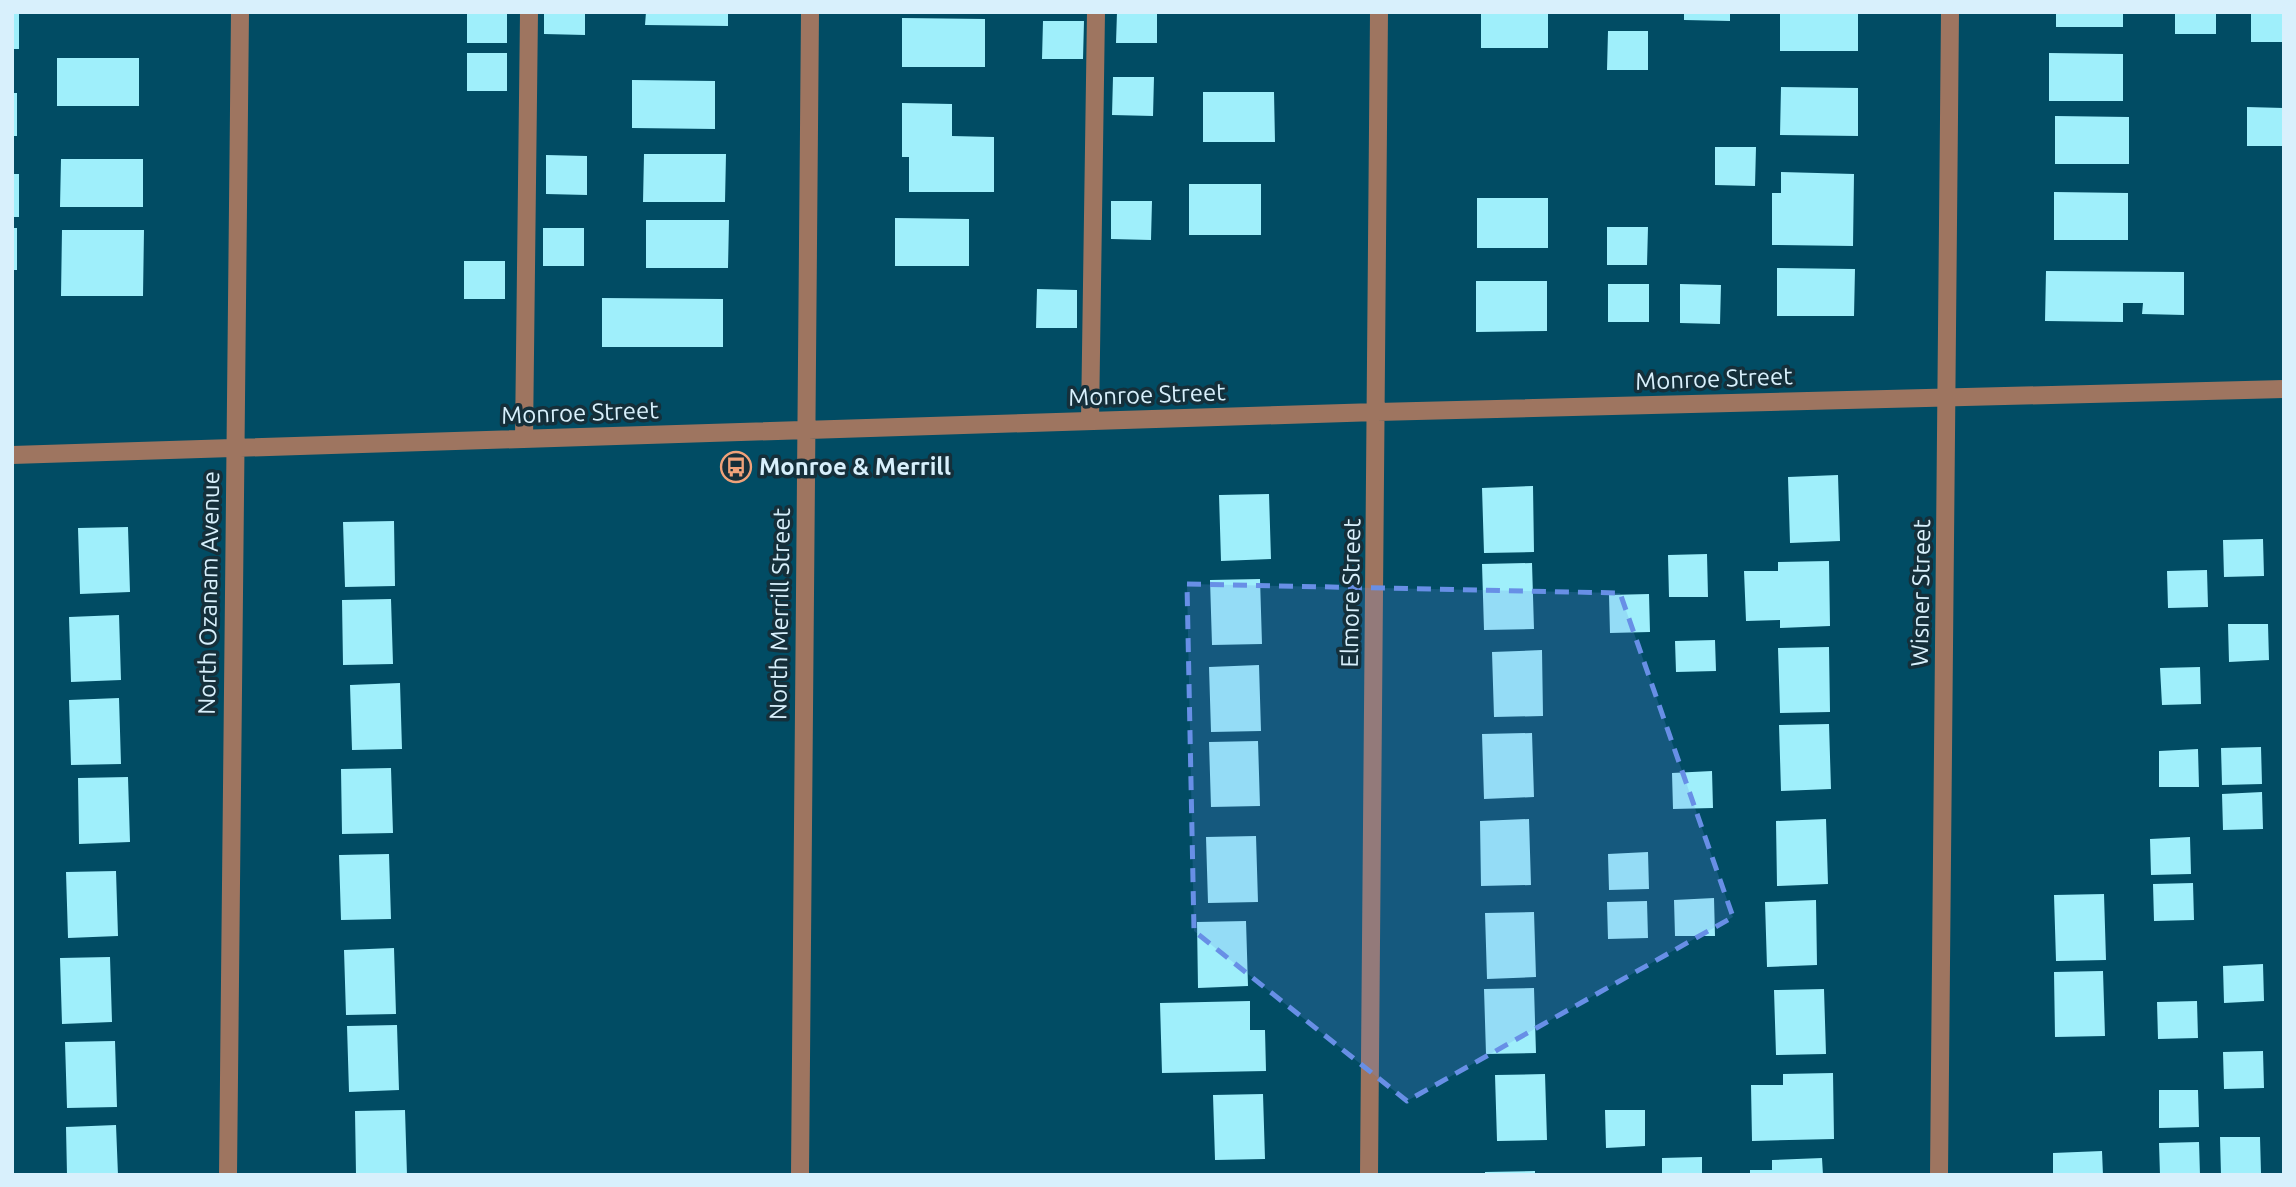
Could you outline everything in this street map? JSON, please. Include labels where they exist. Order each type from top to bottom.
[{"type":"street","name":"North Ozanam Avenue","points":[[228,1175],[240,12]]},
{"type":"street","points":[[524,439],[529,12]]},
{"type":"street","name":"North Merrill Street","points":[[800,1175],[810,12]]},
{"type":"street","points":[[1090,421],[1096,12]]},
{"type":"street","name":"Elmore Street","points":[[1369,1175],[1379,12]]},
{"type":"street","name":"Wisner Street","points":[[1939,1175],[1950,12]]},
{"type":"street","name":"Monroe Street","points":[[12,455],[1377,412],[2284,388]]},
{"type":"highlighted area","points":[[1187,584],[1620,593],[1733,917],[1407,1101],[1194,931]]},
{"type":"building","points":[[12,12],[19,12],[19,49],[12,49]]},
{"type":"building","points":[[467,12],[507,12],[507,43],[467,43]]},
{"type":"building","points":[[544,12],[585,12],[585,35],[544,34]]},
{"type":"building","points":[[646,12],[728,12],[728,26],[645,25]]},
{"type":"building","points":[[1117,12],[1157,12],[1157,43],[1116,43]]},
{"type":"building","points":[[1481,12],[1548,12],[1548,48],[1481,48]]},
{"type":"building","points":[[1684,12],[1730,12],[1730,21],[1684,20]]},
{"type":"building","points":[[1780,12],[1858,12],[1858,51],[1780,51]]},
{"type":"building","points":[[2056,12],[2123,12],[2123,27],[2056,27]]},
{"type":"building","points":[[2175,12],[2216,12],[2216,34],[2175,34]]},
{"type":"building","points":[[2251,12],[2284,12],[2284,42],[2251,42]]},
{"type":"building","points":[[902,18],[985,19],[985,67],[902,67]]},
{"type":"building","points":[[1043,21],[1084,21],[1083,59],[1042,59]]},
{"type":"building","points":[[1608,31],[1648,31],[1648,70],[1607,70]]},
{"type":"building","points":[[467,53],[507,53],[507,91],[467,91]]},
{"type":"building","points":[[2049,53],[2123,54],[2123,101],[2049,101]]},
{"type":"building","points":[[57,58],[139,58],[139,106],[57,106]]},
{"type":"building","points":[[1113,77],[1154,77],[1153,116],[1112,115]]},
{"type":"building","points":[[632,80],[715,81],[715,129],[632,128]]},
{"type":"building","points":[[1781,87],[1858,88],[1858,136],[1780,135]]},
{"type":"building","points":[[1203,92],[1274,92],[1275,142],[1203,142]]},
{"type":"building","points":[[12,93],[17,93],[17,136],[12,136]]},
{"type":"building","points":[[902,103],[952,104],[952,136],[994,137],[994,192],[909,192],[909,157],[902,157]]},
{"type":"building","points":[[2247,107],[2284,108],[2284,146],[2247,146]]},
{"type":"building","points":[[2055,116],[2129,117],[2129,164],[2055,164]]},
{"type":"building","points":[[1715,147],[1756,147],[1755,186],[1715,185]]},
{"type":"building","points":[[644,154],[726,154],[725,202],[643,202]]},
{"type":"building","points":[[546,155],[587,156],[587,195],[546,194]]},
{"type":"building","points":[[61,159],[143,159],[143,207],[60,207]]},
{"type":"building","points":[[1781,172],[1854,174],[1853,246],[1772,245],[1772,193],[1781,193]]},
{"type":"building","points":[[12,174],[19,174],[19,217],[12,217]]},
{"type":"building","points":[[1189,184],[1261,184],[1261,235],[1189,235]]},
{"type":"building","points":[[2054,192],[2128,193],[2128,240],[2054,240]]},
{"type":"building","points":[[1477,198],[1548,198],[1548,248],[1477,248]]},
{"type":"building","points":[[1111,201],[1152,201],[1151,240],[1111,239]]},
{"type":"building","points":[[895,218],[969,219],[969,266],[895,266]]},
{"type":"building","points":[[646,220],[729,220],[728,268],[646,268]]},
{"type":"building","points":[[1607,227],[1648,227],[1647,265],[1607,265]]},
{"type":"building","points":[[12,228],[17,228],[17,270],[12,270]]},
{"type":"building","points":[[543,228],[584,228],[584,266],[543,266]]},
{"type":"building","points":[[62,230],[144,230],[143,296],[61,296]]},
{"type":"building","points":[[464,261],[505,261],[505,299],[464,299]]},
{"type":"building","points":[[1777,268],[1855,269],[1854,316],[1777,316]]},
{"type":"building","points":[[2046,271],[2184,272],[2184,315],[2142,314],[2143,303],[2123,303],[2123,322],[2045,321]]},
{"type":"building","points":[[1476,281],[1547,281],[1547,331],[1476,332]]},
{"type":"building","points":[[1608,284],[1649,284],[1649,322],[1608,322]]},
{"type":"building","points":[[1680,284],[1721,285],[1720,324],[1680,323]]},
{"type":"building","points":[[1037,289],[1077,290],[1077,328],[1036,328]]},
{"type":"building","points":[[602,298],[723,299],[723,347],[602,347]]},
{"type":"building","points":[[1838,475],[1840,541],[1790,543],[1788,477]]},
{"type":"building","points":[[1533,486],[1534,552],[1484,553],[1482,488]]},
{"type":"building","points":[[1269,494],[1271,559],[1221,561],[1219,495]]},
{"type":"building","points":[[394,521],[395,586],[345,587],[343,522]]},
{"type":"building","points":[[128,527],[130,592],[80,594],[78,528]]},
{"type":"building","points":[[2263,539],[2264,576],[2224,577],[2223,540]]},
{"type":"building","points":[[1707,554],[1708,597],[1669,597],[1668,555]]},
{"type":"building","points":[[1829,561],[1830,626],[1780,628],[1780,620],[1746,621],[1744,571],[1778,571],[1778,562]]},
{"type":"building","points":[[1532,563],[1534,629],[1484,630],[1482,564]]},
{"type":"building","points":[[2207,570],[2208,607],[2168,608],[2167,571]]},
{"type":"building","points":[[1260,579],[1262,644],[1212,645],[1210,580]]},
{"type":"building","points":[[1649,594],[1650,632],[1610,633],[1609,595]]},
{"type":"building","points":[[391,599],[393,664],[343,665],[342,600]]},
{"type":"building","points":[[119,615],[121,680],[71,682],[69,617]]},
{"type":"building","points":[[2228,624],[2268,624],[2269,660],[2229,662]]},
{"type":"building","points":[[1715,640],[1716,671],[1676,672],[1675,641]]},
{"type":"building","points":[[1829,647],[1830,712],[1780,713],[1778,648]]},
{"type":"building","points":[[1542,650],[1543,716],[1494,717],[1492,652]]},
{"type":"building","points":[[1259,665],[1261,731],[1211,732],[1209,667]]},
{"type":"building","points":[[2200,667],[2201,704],[2162,705],[2160,668]]},
{"type":"building","points":[[400,683],[402,749],[352,750],[350,685]]},
{"type":"building","points":[[119,698],[121,764],[71,765],[69,700]]},
{"type":"building","points":[[1829,724],[1831,789],[1781,791],[1779,725]]},
{"type":"building","points":[[1532,733],[1534,797],[1484,799],[1482,734]]},
{"type":"building","points":[[1258,741],[1260,806],[1211,807],[1209,742]]},
{"type":"building","points":[[2261,747],[2262,784],[2222,785],[2221,748]]},
{"type":"building","points":[[2198,749],[2199,787],[2159,787],[2159,751]]},
{"type":"building","points":[[391,768],[393,833],[342,834],[341,769]]},
{"type":"building","points":[[1712,771],[1713,808],[1673,809],[1672,773]]},
{"type":"building","points":[[128,777],[130,842],[79,844],[78,778]]},
{"type":"building","points":[[2262,792],[2263,829],[2223,830],[2222,794]]},
{"type":"building","points":[[1529,819],[1531,885],[1481,886],[1480,821]]},
{"type":"building","points":[[1826,819],[1828,884],[1777,886],[1776,821]]},
{"type":"building","points":[[1256,836],[1258,902],[1208,903],[1206,837]]},
{"type":"building","points":[[2190,837],[2191,874],[2151,875],[2150,839]]},
{"type":"building","points":[[1648,852],[1649,889],[1609,890],[1608,854]]},
{"type":"building","points":[[389,854],[391,919],[341,920],[339,855]]},
{"type":"building","points":[[116,871],[118,936],[68,938],[66,872]]},
{"type":"building","points":[[2193,883],[2194,920],[2154,921],[2153,884]]},
{"type":"building","points":[[2104,894],[2106,960],[2056,961],[2054,895]]},
{"type":"building","points":[[1714,898],[1715,936],[1675,936],[1674,900]]},
{"type":"building","points":[[1816,900],[1817,965],[1767,967],[1765,902]]},
{"type":"building","points":[[1647,901],[1648,938],[1608,939],[1607,902]]},
{"type":"building","points":[[1534,912],[1536,977],[1487,979],[1485,913]]},
{"type":"building","points":[[1246,921],[1248,986],[1198,988],[1197,922]]},
{"type":"building","points":[[394,948],[396,1014],[346,1015],[344,950]]},
{"type":"building","points":[[110,957],[112,1022],[62,1024],[60,958]]},
{"type":"building","points":[[2263,964],[2264,1001],[2224,1003],[2223,966]]},
{"type":"building","points":[[2103,971],[2105,1036],[2055,1037],[2054,972]]},
{"type":"building","points":[[1534,988],[1536,1053],[1486,1054],[1484,989]]},
{"type":"building","points":[[1824,989],[1826,1054],[1776,1055],[1774,990]]},
{"type":"building","points":[[1250,1001],[1250,1030],[1265,1030],[1266,1071],[1162,1073],[1160,1003]]},
{"type":"building","points":[[2197,1001],[2198,1038],[2158,1039],[2157,1002]]},
{"type":"building","points":[[397,1025],[399,1090],[349,1092],[347,1026]]},
{"type":"building","points":[[115,1041],[117,1107],[67,1108],[65,1042]]},
{"type":"building","points":[[2263,1051],[2264,1088],[2224,1089],[2223,1052]]},
{"type":"building","points":[[1833,1073],[1834,1139],[1752,1141],[1751,1085],[1783,1085],[1783,1074]]},
{"type":"building","points":[[1545,1074],[1547,1140],[1497,1141],[1495,1075]]},
{"type":"building","points":[[2159,1090],[2198,1090],[2199,1127],[2159,1128]]},
{"type":"building","points":[[1263,1094],[1265,1159],[1215,1160],[1213,1095]]},
{"type":"building","points":[[405,1110],[407,1175],[356,1175],[355,1111]]},
{"type":"building","points":[[1605,1110],[1645,1110],[1645,1146],[1606,1148]]},
{"type":"building","points":[[116,1125],[118,1175],[67,1175],[66,1127]]},
{"type":"building","points":[[2220,1137],[2260,1137],[2261,1173],[2221,1175]]},
{"type":"building","points":[[2199,1142],[2200,1175],[2160,1175],[2159,1143]]},
{"type":"building","points":[[2102,1151],[2103,1175],[2053,1175],[2053,1153]]},
{"type":"building","points":[[1702,1157],[1702,1175],[1662,1175],[1662,1158]]},
{"type":"building","points":[[1822,1158],[1823,1175],[1750,1175],[1750,1170],[1772,1170],[1772,1160]]},
{"type":"building","points":[[1535,1171],[1535,1175],[1485,1175],[1485,1172]]},
{"type":"place","name":"Monroe & Merrill","points":[[736,467]]}]
